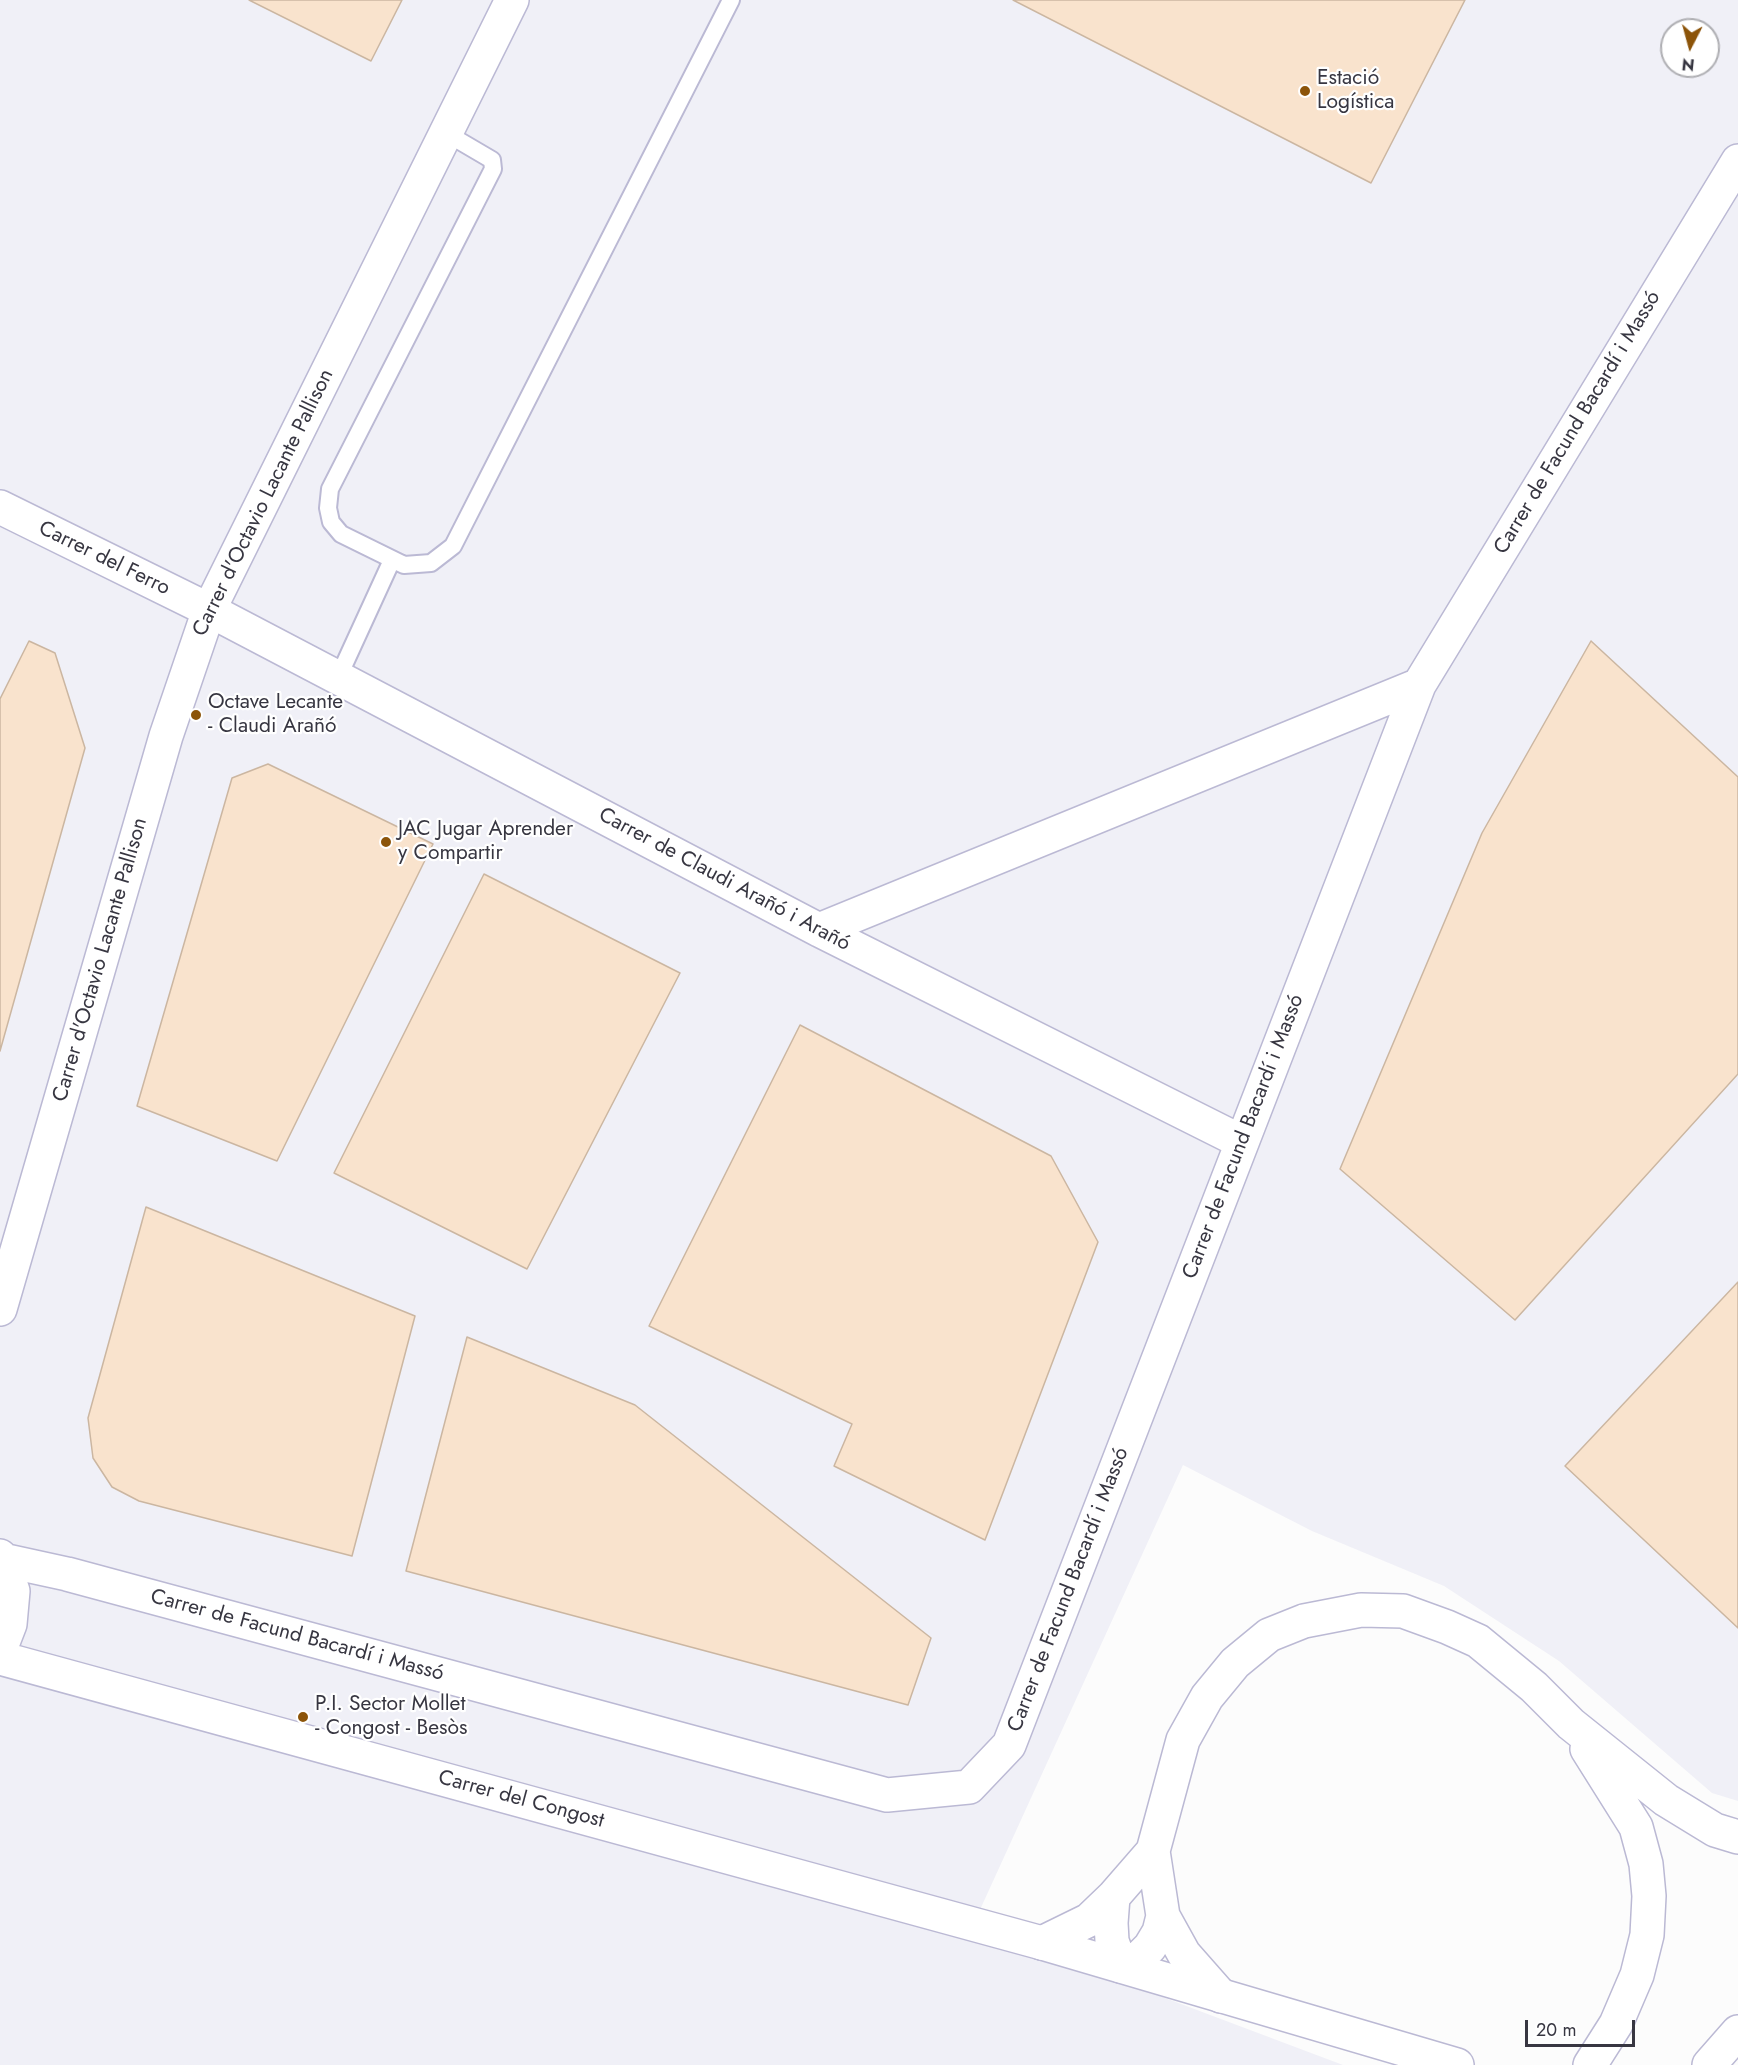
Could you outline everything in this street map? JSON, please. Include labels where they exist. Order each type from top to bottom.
[{"type":"main road","name":"Carrer d'Octavio Lacante Pallison","points":[[0,1309],[168,728],[208,610],[512,0]]},
{"type":"main road","name":"Carrer de Facund Bacardí i Massó","points":[[1,1558],[887,1795],[969,1787],[1009,1745],[1419,685],[1738,161]]},
{"type":"main road","name":"Carrer del Ferro","points":[[0,507],[208,610]]},
{"type":"main road","name":"Carrer de Claudi Arañó i Arañó","points":[[208,610],[819,930],[1242,1142]]},
{"type":"main road","points":[[819,930],[1419,685]]},
{"type":"main road","points":[[0,1650],[10,1624],[13,1591],[1,1558]]},
{"type":"main road","points":[[1221,1996],[1184,1954],[1163,1916],[1153,1851],[1182,1740],[1207,1697],[1235,1663],[1269,1635],[1304,1621],[1361,1610],[1403,1611],[1478,1641],[1534,1687],[1571,1724],[1666,1800],[1715,1830],[1738,1837]]},
{"type":"main road","name":"Carrer del Congost","points":[[0,1658],[1042,1943],[1457,2065]]},
{"type":"main road","points":[[1571,1724],[1636,1827],[1646,1864],[1649,1896],[1647,1935],[1637,1975],[1616,2024],[1590,2065]]},
{"type":"main road","points":[[1042,1943],[1089,1920],[1153,1851]]},
{"type":"main road","points":[[1113,1896],[1112,1941],[1121,1966],[1139,1958],[1150,1947],[1159,1932],[1163,1916]]},
{"type":"main road","points":[[1709,2065],[1738,2031]]},
{"type":"lane","points":[[446,133],[492,160],[493,169],[330,489],[328,508],[330,522],[341,534],[404,565],[431,563],[453,546],[731,0]]},
{"type":"lane","points":[[338,678],[392,560]]},
{"type":"shaded area","points":[[0,0],[1738,0],[1738,1801],[1712,1793],[1559,1661],[1444,1586],[1312,1531],[1183,1465],[968,1936],[1128,1984],[1343,2065],[0,2065]]},
{"type":"building","points":[[249,0],[402,0],[371,61]]},
{"type":"building","name":"Estació Logística","points":[[1013,0],[1465,0],[1371,183]]},
{"type":"building","points":[[29,641],[55,653],[85,748],[0,1051],[0,699]]},
{"type":"building","points":[[1591,641],[1738,777],[1738,1074],[1515,1320],[1340,1169],[1482,833]]},
{"type":"building","points":[[268,764],[433,844],[277,1161],[137,1106],[232,778]]},
{"type":"building","points":[[484,874],[680,973],[527,1269],[334,1173]]},
{"type":"building","points":[[800,1025],[1051,1156],[1098,1242],[985,1540],[834,1466],[852,1424],[649,1326]]},
{"type":"building","points":[[146,1207],[415,1316],[352,1556],[139,1501],[112,1487],[93,1458],[88,1418]]},
{"type":"building","points":[[1738,1282],[1738,1628],[1565,1466]]},
{"type":"building","points":[[467,1337],[635,1405],[931,1638],[908,1705],[406,1571]]},
{"type":"place","name":"Estació Logística","points":[[1305,91]]},
{"type":"place","name":"Octave Lecante - Claudi Arañó","points":[[196,715]]},
{"type":"place","name":"JAC Jugar Aprender y Compartir","points":[[386,842]]},
{"type":"place","name":"P.I. Sector Mollet - Congost - Besòs","points":[[303,1717]]}]
